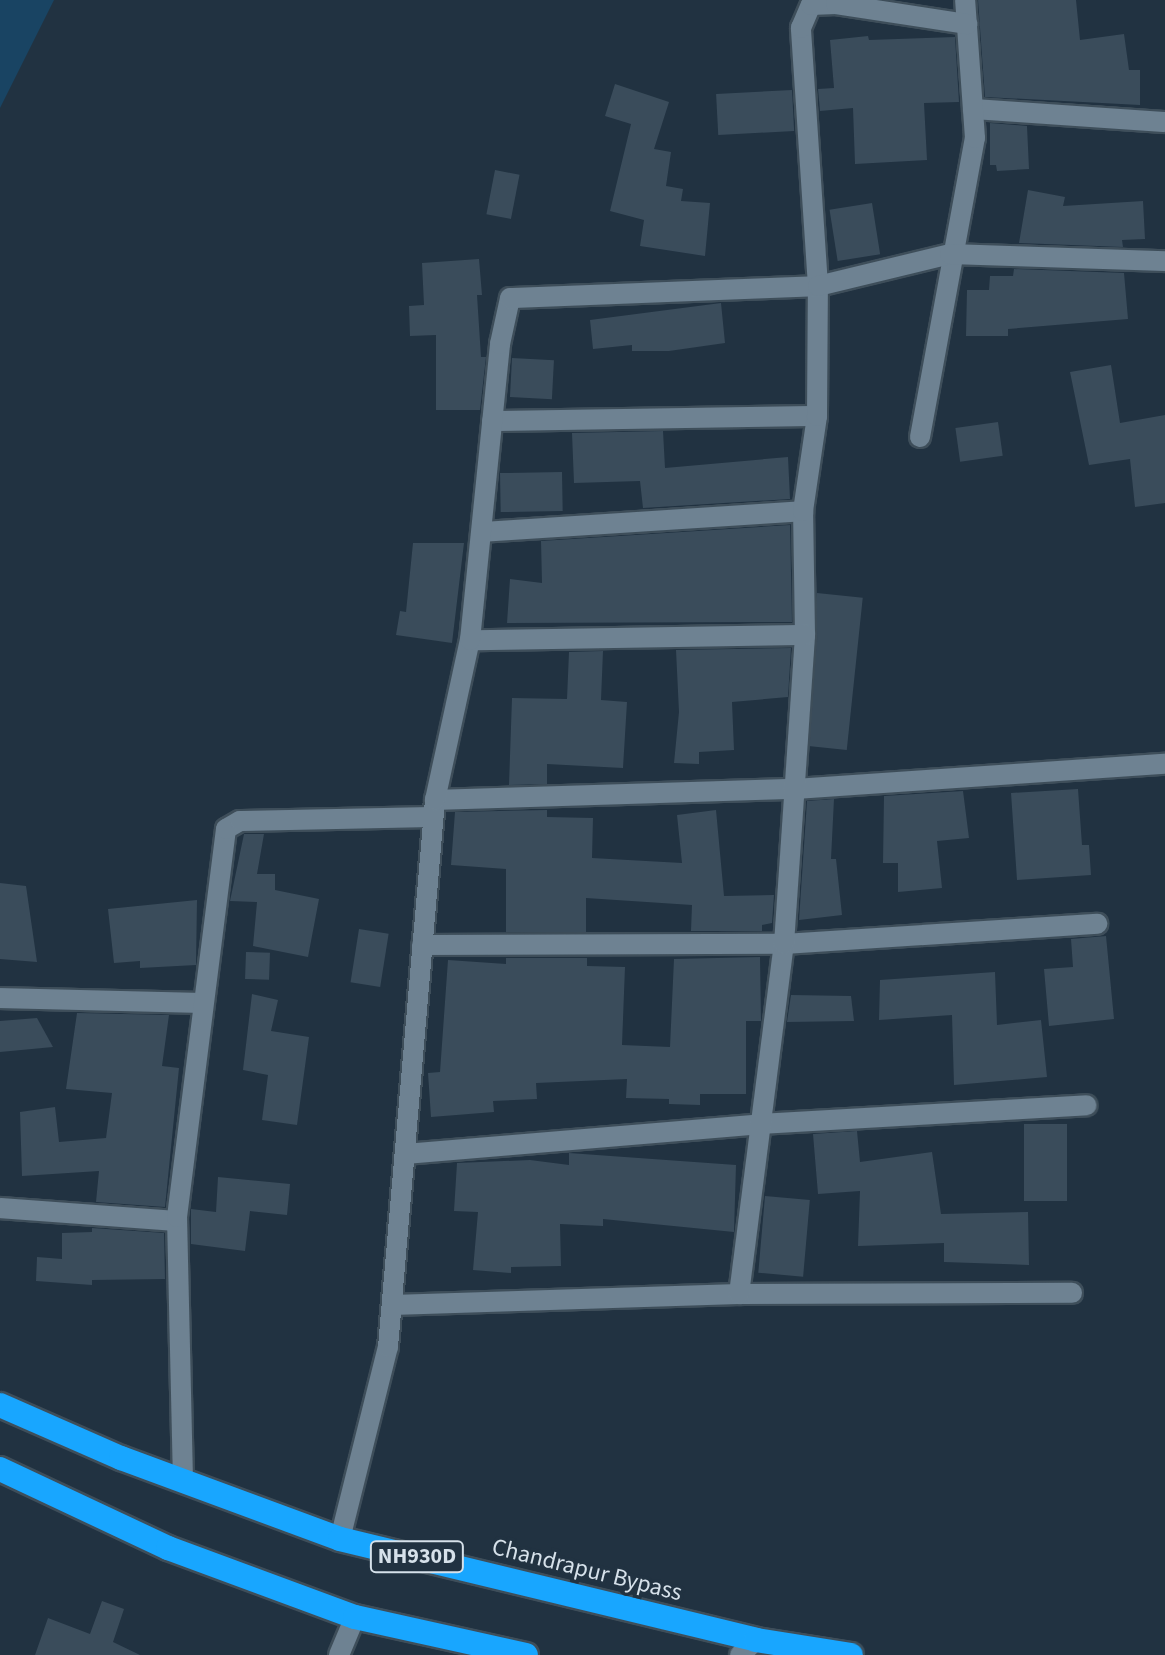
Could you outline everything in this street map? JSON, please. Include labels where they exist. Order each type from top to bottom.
[{"type":"highway","name":"Chandrapur Bypass","points":[[0,1405],[183,1481],[340,1539],[748,1648],[851,1655]]},
{"type":"highway","points":[[0,1469],[168,1548],[355,1617],[526,1655]]},
{"type":"street","points":[[920,437],[950,254],[975,138],[965,0]]},
{"type":"street","points":[[739,1294],[784,944],[805,635],[803,511],[817,416],[818,286],[801,28],[811,5],[967,24]]},
{"type":"street","points":[[973,109],[1165,122]]},
{"type":"street","points":[[340,1539],[388,1347],[434,809],[470,640],[492,421],[510,298],[818,286],[950,254],[1165,261]]},
{"type":"street","points":[[492,421],[817,416]]},
{"type":"street","points":[[482,532],[803,511]]},
{"type":"street","points":[[470,640],[805,635]]},
{"type":"street","points":[[183,1481],[177,1221],[223,838],[231,824],[1165,764]]},
{"type":"street","points":[[422,945],[784,944],[1097,924]]},
{"type":"street","points":[[0,998],[203,1003]]},
{"type":"street","points":[[406,1154],[761,1124],[1086,1105]]},
{"type":"street","points":[[0,1208],[177,1221]]},
{"type":"street","points":[[392,1305],[739,1294],[1072,1293]]},
{"type":"street","points":[[339,1655],[355,1617]]},
{"type":"shaded area","points":[[0,0],[54,0],[0,108]]},
{"type":"building","points":[[978,0],[1076,0],[1080,40],[1124,34],[1129,70],[1140,70],[1140,105],[985,97]]},
{"type":"building","points":[[868,36],[869,40],[955,37],[959,102],[924,103],[927,160],[855,164],[853,108],[820,111],[818,89],[834,88],[830,40]]},
{"type":"building","points":[[615,84],[669,102],[654,149],[671,152],[666,186],[683,189],[681,201],[710,203],[705,256],[640,246],[644,220],[610,211],[631,124],[605,116]]},
{"type":"building","points":[[792,90],[794,131],[718,135],[716,94]]},
{"type":"building","points":[[990,123],[1027,126],[1029,169],[997,171],[996,165],[990,165]]},
{"type":"building","points":[[495,170],[520,175],[511,219],[486,214]]},
{"type":"building","points":[[1028,190],[1065,197],[1063,206],[1143,201],[1145,239],[1122,240],[1123,247],[1019,243]]},
{"type":"building","points":[[872,203],[880,254],[838,261],[830,210]]},
{"type":"building","points":[[479,259],[482,295],[477,295],[481,357],[486,357],[480,410],[436,410],[436,335],[410,336],[409,306],[424,305],[422,263]]},
{"type":"building","points":[[1014,269],[1124,273],[1128,319],[1008,329],[1008,336],[966,336],[967,290],[989,290],[990,276],[1013,276]]},
{"type":"building","points":[[721,303],[725,343],[669,351],[632,351],[632,345],[593,349],[590,320]]},
{"type":"building","points":[[512,358],[554,360],[552,399],[510,397]]},
{"type":"building","points":[[1111,365],[1120,423],[1165,415],[1165,503],[1135,507],[1130,459],[1089,465],[1070,372]]},
{"type":"building","points":[[998,422],[1003,456],[960,462],[955,428]]},
{"type":"building","points":[[663,431],[665,468],[788,457],[790,499],[643,508],[640,481],[574,483],[572,433]]},
{"type":"building","points":[[562,472],[563,511],[501,512],[500,473]]},
{"type":"building","points":[[790,525],[792,622],[507,623],[510,579],[542,583],[541,541]]},
{"type":"building","points":[[413,543],[464,543],[452,643],[396,635],[400,611],[406,612]]},
{"type":"building","points":[[817,593],[863,598],[847,750],[801,745]]},
{"type":"building","points":[[791,648],[788,697],[732,702],[734,750],[699,752],[699,764],[674,763],[679,712],[676,650]]},
{"type":"building","points":[[603,651],[601,700],[627,702],[623,768],[547,764],[547,784],[509,785],[512,698],[567,699],[569,652]]},
{"type":"building","points":[[1078,789],[1082,845],[1089,845],[1091,875],[1017,880],[1011,793]]},
{"type":"building","points":[[963,791],[969,838],[937,841],[942,888],[898,892],[898,863],[883,863],[884,796]]},
{"type":"building","points":[[834,799],[831,859],[836,859],[842,915],[799,920],[807,801]]},
{"type":"building","points":[[547,810],[547,817],[593,818],[592,858],[682,863],[677,815],[716,810],[724,896],[774,895],[772,923],[762,925],[762,931],[691,931],[692,905],[586,898],[586,932],[506,932],[506,869],[451,865],[455,812]]},
{"type":"building","points":[[244,834],[264,834],[257,874],[275,874],[275,890],[319,899],[308,957],[253,946],[257,902],[230,901]]},
{"type":"building","points":[[0,883],[26,886],[37,962],[0,959]]},
{"type":"building","points":[[197,900],[196,965],[140,968],[140,961],[114,963],[108,909]]},
{"type":"building","points":[[359,929],[389,934],[380,987],[351,982]]},
{"type":"building","points":[[1106,936],[1114,1019],[1049,1026],[1044,969],[1073,967],[1071,939]]},
{"type":"building","points":[[246,952],[270,953],[269,980],[245,979]]},
{"type":"building","points":[[760,957],[761,1021],[746,1021],[746,1094],[700,1094],[700,1105],[669,1104],[669,1099],[626,1098],[627,1079],[536,1083],[537,1099],[493,1101],[494,1112],[431,1117],[428,1073],[440,1072],[448,960],[506,964],[506,958],[587,958],[587,966],[625,967],[622,1045],[670,1047],[674,959]]},
{"type":"building","points":[[995,972],[997,1025],[1041,1020],[1047,1077],[954,1085],[952,1015],[879,1020],[880,980]]},
{"type":"building","points":[[252,994],[278,1000],[271,1031],[309,1037],[297,1125],[262,1120],[268,1075],[243,1070]]},
{"type":"building","points":[[791,995],[851,996],[854,1021],[787,1022]]},
{"type":"building","points":[[77,1013],[169,1015],[162,1066],[179,1068],[165,1207],[96,1202],[99,1171],[22,1176],[20,1112],[55,1107],[59,1142],[106,1138],[112,1093],[66,1089]]},
{"type":"building","points":[[37,1018],[53,1047],[0,1052],[0,1021]]},
{"type":"building","points":[[1024,1124],[1067,1124],[1067,1201],[1024,1201]]},
{"type":"building","points":[[857,1131],[860,1162],[932,1152],[941,1214],[1028,1212],[1029,1265],[944,1262],[944,1243],[858,1246],[860,1191],[818,1194],[813,1134]]},
{"type":"building","points":[[569,1153],[736,1165],[734,1232],[603,1219],[603,1226],[560,1224],[561,1266],[511,1267],[511,1273],[473,1270],[478,1212],[454,1211],[457,1163],[530,1160],[569,1165]]},
{"type":"building","points":[[218,1177],[290,1184],[287,1215],[250,1211],[245,1251],[191,1244],[191,1209],[216,1212]]},
{"type":"building","points":[[765,1196],[810,1200],[803,1277],[758,1273]]},
{"type":"building","points":[[92,1228],[164,1233],[165,1279],[92,1280],[92,1285],[36,1281],[37,1257],[62,1259],[62,1233],[92,1232]]},
{"type":"building","points":[[102,1601],[124,1609],[113,1642],[140,1655],[35,1655],[48,1618],[90,1634]]}]
